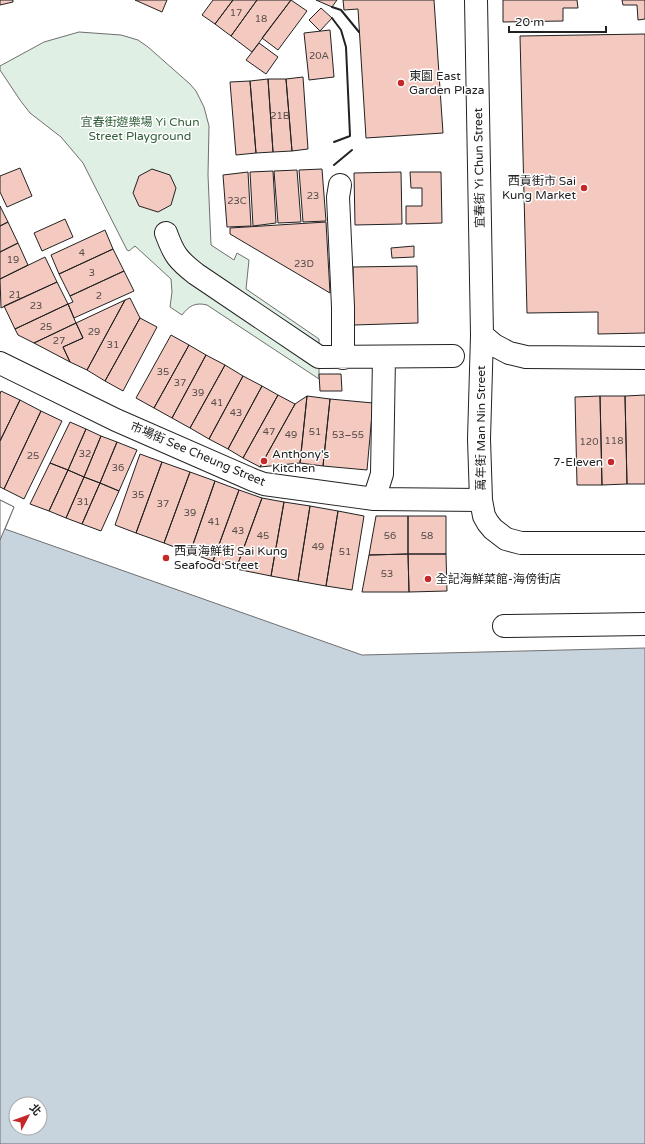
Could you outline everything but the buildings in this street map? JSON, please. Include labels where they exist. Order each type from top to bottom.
[{"type":"street","name":"宜春街 Yi Chun Street","points":[[476,0],[482,335]]},
{"type":"street","points":[[340,185],[338,197],[343,307],[343,358]]},
{"type":"street","points":[[166,233],[172,249],[180,262],[319,357],[453,356]]},
{"type":"street","points":[[482,335],[494,345],[509,353],[526,357],[645,358]]},
{"type":"street","name":"萬年街 Man Nin Street","points":[[482,335],[479,439],[481,500],[483,512],[488,523],[499,534],[513,542],[521,543],[645,542]]},
{"type":"street","points":[[374,500],[382,474],[384,357]]},
{"type":"street","name":"市場街 See Cheung Street","points":[[0,363],[116,420],[253,480],[274,486],[374,500],[481,500]]},
{"type":"street","points":[[504,626],[645,624]]},
{"type":"green space","name":"宜春街遊樂場 Yi Chun Street Playground","points":[[79,32],[121,35],[138,40],[148,47],[196,91],[204,107],[209,126],[208,175],[211,245],[234,260],[237,253],[249,260],[246,289],[319,339],[319,379],[207,305],[196,304],[187,309],[182,315],[170,307],[172,292],[171,279],[135,246],[129,251],[127,250],[83,163],[61,137],[30,113],[0,70],[0,66],[44,42]]},
{"type":"shaded area","points":[[0,500],[14,507],[5,529],[362,655],[645,648],[645,1144],[0,1144]]},
{"type":"pier","points":[[0,500],[14,507],[0,540]]},
{"type":"wall","points":[[332,7],[341,10],[359,32]]},
{"type":"wall","points":[[332,18],[341,30],[346,47],[350,136],[334,142]]},
{"type":"wall","points":[[334,165],[352,150]]},
{"type":"place","name":"東園 East Garden Plaza","points":[[401,83]]},
{"type":"place","name":"西貢街市 Sai Kung Market","points":[[584,188]]},
{"type":"place","name":"Anthony's Kitchen","points":[[264,461]]},
{"type":"place","name":"7-Eleven","points":[[611,462]]},
{"type":"place","name":"西貢海鮮街 Sai Kung Seafood Street","points":[[166,558]]},
{"type":"place","name":"全記海鮮菜館-海傍街店","points":[[428,579]]}]
